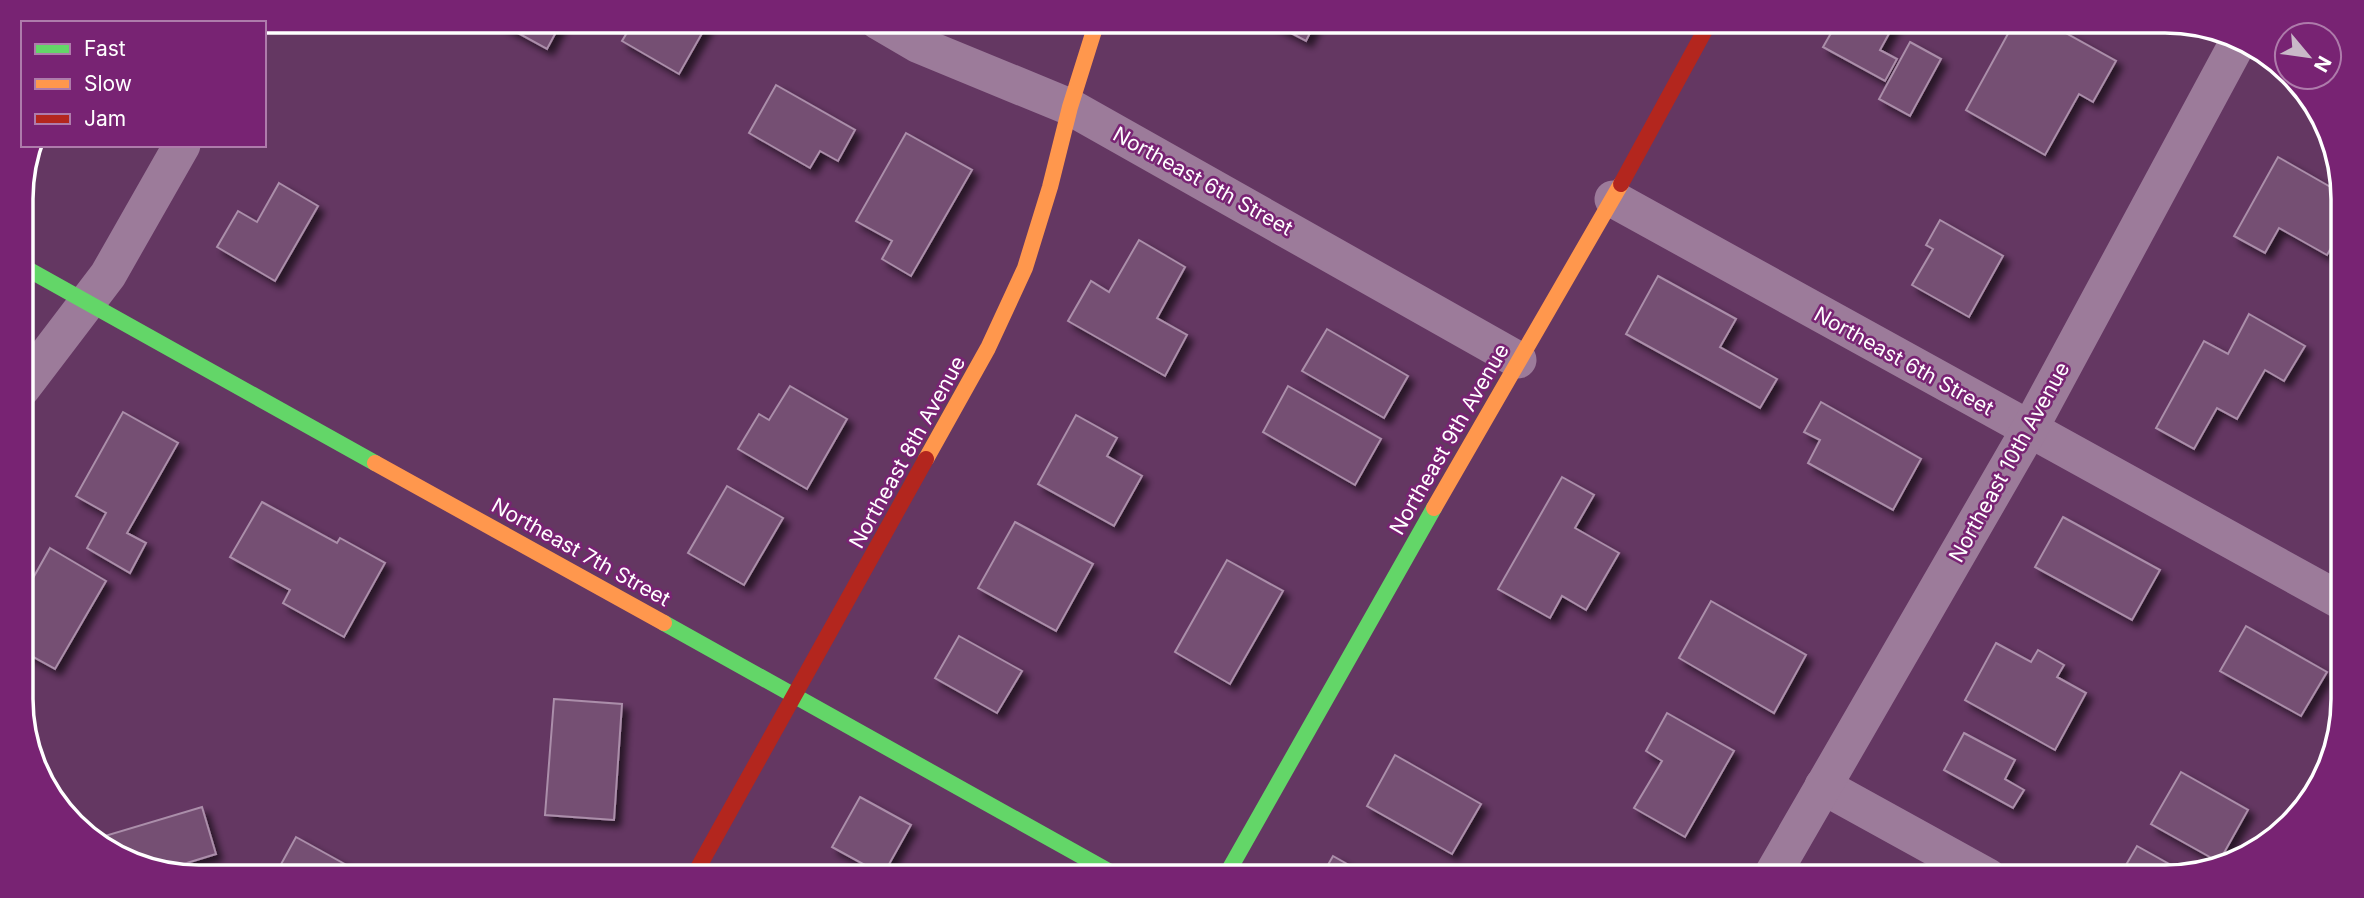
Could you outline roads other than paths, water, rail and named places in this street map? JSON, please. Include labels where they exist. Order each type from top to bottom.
[{"type":"street","name":"Northeast 6th Street","points":[[898,33],[919,45],[1070,107],[1518,359]]},
{"type":"street","name":"Northeast 8th Avenue","points":[[700,865],[988,348],[1025,268],[1093,33]]},
{"type":"street","name":"Northeast 9th Avenue","points":[[1232,864],[1518,359],[1613,199],[1703,33]]},
{"type":"street","name":"Northeast 10th Avenue","points":[[1778,864],[2029,430],[2234,49]]},
{"type":"street","points":[[34,374],[108,275],[181,147]]},
{"type":"street","name":"Northeast 6th Street","points":[[1613,199],[2331,595]]},
{"type":"street","name":"Northeast 7th Street","points":[[34,273],[1097,865]]},
{"type":"street","points":[[1823,786],[1965,864]]}]
